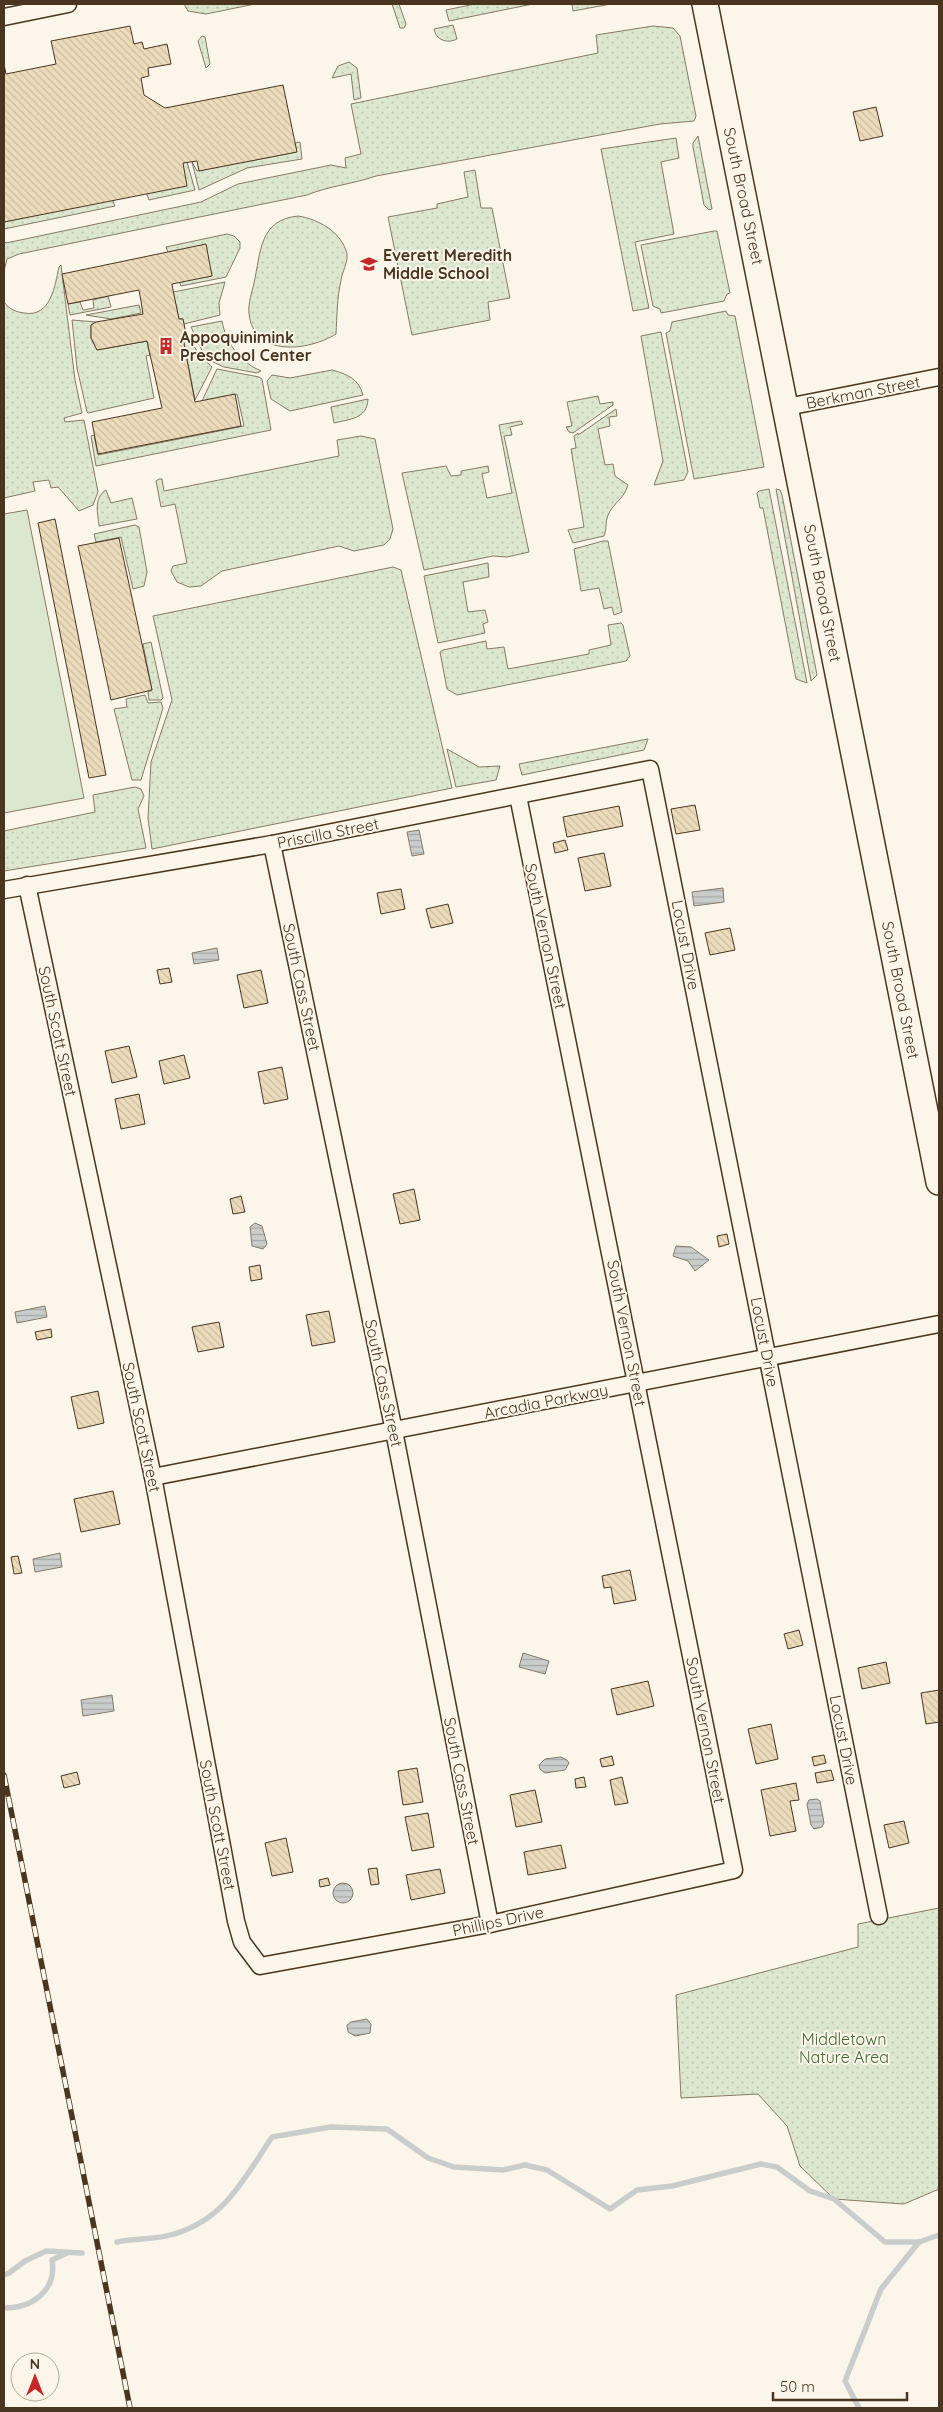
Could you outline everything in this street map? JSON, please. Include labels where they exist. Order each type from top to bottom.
[{"type":"main road","name":"South Broad Street","points":[[705,4],[939,1182]]},
{"type":"street","points":[[4,17],[68,4]]},
{"type":"street","name":"Berkman Street","points":[[786,407],[939,377]]},
{"type":"street","name":"Priscilla Street","points":[[4,890],[272,844],[650,769]]},
{"type":"street","name":"Locust Drive","points":[[650,769],[879,1916]]},
{"type":"street","name":"South Vernon Street","points":[[518,796],[734,1870]]},
{"type":"street","name":"South Cass Street","points":[[272,844],[394,1431],[490,1924]]},
{"type":"street","name":"South Scott Street","points":[[26,885],[153,1477],[236,1922],[242,1942],[260,1966]]},
{"type":"street","name":"Arcadia Parkway","points":[[153,1477],[939,1324]]},
{"type":"street","name":"Phillips Drive","points":[[260,1966],[490,1924],[734,1870]]},
{"type":"green space","points":[[184,4],[255,4],[206,14],[188,11]]},
{"type":"green space","points":[[392,4],[399,4],[406,24],[404,28],[400,28]]},
{"type":"green space","points":[[475,4],[533,4],[449,21],[446,10]]},
{"type":"green space","points":[[572,4],[611,4],[573,11]]},
{"type":"green space","points":[[453,25],[457,39],[442,40],[435,33],[434,29]]},
{"type":"green space","points":[[653,26],[673,28],[680,36],[696,116],[694,121],[660,124],[376,176],[307,195],[19,254],[7,259],[4,271],[4,241],[6,243],[201,202],[238,184],[331,165],[346,168],[345,158],[361,154],[351,104],[598,53],[596,35]]},
{"type":"green space","points":[[202,36],[205,37],[210,64],[206,68],[198,41]]},
{"type":"green space","points":[[349,62],[357,68],[361,98],[354,100],[351,74],[332,78],[338,66]]},
{"type":"green space","points":[[698,136],[712,209],[709,210],[704,205],[693,147],[693,143]]},
{"type":"green space","points":[[676,138],[679,158],[661,162],[674,234],[635,242],[649,308],[633,311],[601,149]]},
{"type":"green space","points":[[300,142],[302,159],[247,168],[199,190],[192,162],[197,171],[296,152],[295,143]]},
{"type":"green space","points":[[187,162],[195,190],[149,200],[146,192],[183,163]]},
{"type":"green space","points":[[475,170],[481,208],[492,208],[510,298],[488,302],[490,320],[412,335],[388,217],[437,208],[437,204],[468,197],[464,172]]},
{"type":"green space","points":[[112,199],[115,206],[4,229],[4,222]]},
{"type":"green space","points":[[298,216],[313,220],[335,233],[344,246],[347,257],[337,307],[336,334],[312,344],[284,347],[271,344],[260,338],[253,328],[249,305],[264,239],[276,224],[285,219]]},
{"type":"green space","points":[[717,231],[730,293],[727,294],[724,301],[661,313],[660,309],[653,306],[641,245]]},
{"type":"green space","points":[[227,234],[234,236],[240,242],[240,248],[226,277],[181,286],[166,247]]},
{"type":"green space","points":[[61,265],[75,380],[82,413],[64,418],[65,422],[84,420],[98,492],[93,505],[79,511],[58,487],[51,488],[49,480],[33,482],[35,491],[4,498],[4,302],[10,308],[21,313],[33,313],[40,310],[50,299]]},
{"type":"green space","points":[[225,282],[219,303],[220,315],[184,324],[183,319],[179,319],[173,292]]},
{"type":"green space","points":[[108,296],[111,307],[70,315],[68,304],[80,302],[83,310],[94,308],[93,300]]},
{"type":"green space","points":[[139,305],[141,313],[111,319],[86,315]]},
{"type":"green space","points":[[726,311],[728,315],[735,316],[764,467],[694,479],[666,333],[670,331],[672,322]]},
{"type":"green space","points":[[72,320],[96,322],[91,325],[91,338],[97,350],[147,341],[150,355],[146,356],[154,398],[88,413],[77,368]]},
{"type":"green space","points":[[222,321],[227,337],[235,351],[253,367],[261,371],[257,373],[224,367],[211,361],[204,355],[191,327]]},
{"type":"green space","points":[[185,329],[199,355],[212,367],[195,400],[182,333],[185,332]]},
{"type":"green space","points":[[661,332],[688,472],[684,480],[654,485],[663,461],[641,336]]},
{"type":"green space","points":[[217,369],[262,379],[271,430],[96,466],[91,436],[94,435],[98,455],[244,426],[237,394],[202,401]]},
{"type":"green space","points":[[332,370],[352,378],[359,385],[363,395],[290,411],[271,399],[267,381],[272,375],[290,378]]},
{"type":"green space","points":[[598,396],[600,404],[613,402],[613,405],[573,433],[569,432],[566,427],[572,426],[567,402]]},
{"type":"green space","points":[[368,399],[365,411],[357,417],[334,423],[331,407]]},
{"type":"green space","points":[[616,409],[617,416],[609,417],[610,426],[598,429],[605,465],[613,464],[615,476],[628,485],[624,494],[608,515],[604,536],[573,543],[568,530],[584,527],[571,449],[576,448],[574,436]]},
{"type":"green space","points":[[521,421],[523,424],[510,427],[512,435],[504,436],[529,552],[507,557],[493,556],[424,570],[402,473],[446,466],[451,476],[461,475],[461,471],[488,466],[489,472],[482,474],[487,498],[512,493],[499,425]]},
{"type":"green space","points":[[361,436],[375,439],[393,529],[390,539],[384,545],[354,551],[339,546],[222,571],[201,586],[189,587],[177,582],[171,571],[173,566],[187,563],[175,504],[161,507],[156,481],[162,479],[164,491],[339,456],[337,440]]},
{"type":"green space","points":[[769,489],[807,683],[796,679],[763,508],[760,508],[757,493]]},
{"type":"green space","points":[[776,489],[780,490],[782,495],[817,675],[811,681]]},
{"type":"green space","points":[[106,490],[111,503],[132,498],[137,519],[99,526],[98,502],[99,497]]},
{"type":"green space","points":[[27,510],[84,798],[4,813],[4,514]]},
{"type":"green space","points":[[135,525],[139,527],[147,572],[144,586],[133,589],[121,537],[96,542],[94,534]]},
{"type":"green space","points":[[608,541],[622,612],[614,615],[612,607],[604,609],[599,588],[581,591],[574,549]]},
{"type":"green space","points":[[488,563],[489,577],[463,582],[468,612],[485,610],[488,622],[483,624],[485,633],[438,643],[424,576]]},
{"type":"green space","points":[[393,567],[401,570],[452,788],[152,849],[148,818],[151,762],[172,700],[153,616]]},
{"type":"green space","points":[[621,623],[630,656],[626,661],[457,695],[447,689],[440,652],[443,650],[486,641],[487,649],[504,647],[508,669],[589,654],[589,650],[611,645],[608,625]]},
{"type":"green space","points":[[151,642],[163,698],[161,700],[149,700],[148,692],[152,690],[143,644]]},
{"type":"green space","points":[[145,695],[148,703],[161,702],[163,708],[141,780],[132,780],[114,709],[127,707],[126,699]]},
{"type":"green space","points":[[648,739],[644,750],[522,775],[519,764]]},
{"type":"green space","points":[[447,749],[479,767],[500,766],[496,780],[456,787]]},
{"type":"green space","points":[[135,787],[141,789],[144,796],[138,809],[146,848],[4,871],[4,831],[95,812],[93,795]]},
{"type":"green space","name":"Middletown Nature Area","points":[[939,1908],[939,2189],[904,2204],[834,2199],[800,2166],[787,2126],[758,2094],[681,2098],[676,1995],[858,1947],[858,1924]]},
{"type":"shaded area","points":[[419,830],[424,854],[412,856],[407,832]]},
{"type":"shaded area","points":[[723,888],[724,902],[694,906],[692,892]]},
{"type":"shaded area","points":[[217,948],[219,960],[194,964],[192,953]]},
{"type":"shaded area","points":[[255,1223],[262,1226],[267,1244],[263,1249],[252,1246],[250,1227]]},
{"type":"shaded area","points":[[676,1246],[691,1247],[709,1260],[695,1271],[688,1261],[673,1256]]},
{"type":"shaded area","points":[[45,1306],[47,1317],[17,1323],[15,1312]]},
{"type":"shaded area","points":[[60,1553],[62,1567],[35,1572],[33,1559]]},
{"type":"shaded area","points":[[523,1653],[549,1661],[545,1674],[519,1667]]},
{"type":"shaded area","points":[[112,1695],[114,1711],[83,1716],[81,1700]]},
{"type":"shaded area","points":[[561,1757],[569,1763],[565,1770],[545,1773],[540,1769],[539,1765],[545,1759]]},
{"type":"shaded area","points":[[817,1799],[820,1801],[824,1823],[822,1827],[814,1829],[811,1825],[807,1804],[809,1800]]},
{"type":"shaded area","points":[[343,1883],[350,1886],[353,1893],[350,1900],[343,1903],[336,1900],[333,1893],[336,1886]]},
{"type":"shaded area","points":[[367,2019],[371,2024],[370,2033],[355,2036],[348,2032],[347,2025],[351,2022]]},
{"type":"building","points":[[130,26],[134,44],[142,42],[144,49],[167,44],[171,64],[148,68],[149,76],[141,78],[144,95],[165,108],[283,85],[297,152],[199,171],[197,161],[183,163],[187,186],[4,222],[4,64],[6,74],[56,64],[51,41]]},
{"type":"building","points":[[876,107],[883,136],[860,141],[853,112]]},
{"type":"building","name":"Appoquinimink Preschool Center","points":[[206,244],[212,276],[172,284],[173,290],[179,319],[183,319],[186,332],[182,333],[195,402],[235,394],[241,426],[98,454],[92,422],[162,408],[147,341],[97,350],[91,338],[91,325],[96,322],[143,314],[139,290],[68,304],[62,274]]},
{"type":"building","points":[[55,519],[106,775],[89,778],[38,523]]},
{"type":"building","points":[[119,538],[152,690],[111,700],[78,546]]},
{"type":"building","points":[[695,805],[700,830],[676,834],[671,809]]},
{"type":"building","points":[[619,806],[623,826],[567,837],[563,817]]},
{"type":"building","points":[[565,840],[568,850],[555,853],[553,843]]},
{"type":"building","points":[[604,853],[611,886],[585,891],[578,858]]},
{"type":"building","points":[[401,889],[405,909],[381,914],[377,893]]},
{"type":"building","points":[[448,904],[453,923],[431,928],[426,909]]},
{"type":"building","points":[[730,928],[735,950],[710,955],[705,933]]},
{"type":"building","points":[[169,968],[172,982],[160,984],[157,970]]},
{"type":"building","points":[[261,970],[268,1003],[244,1008],[237,975]]},
{"type":"building","points":[[129,1046],[137,1077],[112,1083],[105,1051]]},
{"type":"building","points":[[184,1055],[190,1078],[164,1084],[159,1061]]},
{"type":"building","points":[[282,1067],[288,1099],[264,1104],[258,1072]]},
{"type":"building","points":[[139,1094],[145,1124],[121,1129],[115,1099]]},
{"type":"building","points":[[414,1189],[420,1220],[400,1224],[393,1194]]},
{"type":"building","points":[[241,1196],[245,1212],[233,1214],[230,1199]]},
{"type":"building","points":[[727,1234],[729,1244],[719,1247],[717,1236]]},
{"type":"building","points":[[260,1265],[262,1279],[251,1281],[249,1267]]},
{"type":"building","points":[[329,1311],[335,1342],[312,1346],[306,1315]]},
{"type":"building","points":[[219,1322],[224,1347],[198,1352],[192,1327]]},
{"type":"building","points":[[51,1329],[52,1337],[37,1340],[35,1332]]},
{"type":"building","points":[[98,1391],[104,1423],[78,1429],[71,1397]]},
{"type":"building","points":[[113,1491],[120,1524],[81,1532],[74,1499]]},
{"type":"building","points":[[18,1556],[22,1573],[14,1574],[11,1557]]},
{"type":"building","points":[[630,1570],[636,1600],[614,1604],[611,1587],[604,1588],[602,1576]]},
{"type":"building","points":[[799,1630],[803,1645],[788,1649],[784,1634]]},
{"type":"building","points":[[886,1662],[890,1683],[862,1689],[858,1668]]},
{"type":"building","points":[[648,1681],[654,1706],[617,1715],[611,1689]]},
{"type":"building","points":[[939,1690],[939,1722],[926,1724],[921,1693]]},
{"type":"building","points":[[771,1724],[778,1759],[756,1764],[748,1729]]},
{"type":"building","points":[[824,1755],[826,1763],[814,1766],[812,1757]]},
{"type":"building","points":[[612,1756],[614,1765],[602,1767],[600,1759]]},
{"type":"building","points":[[417,1768],[423,1802],[403,1805],[398,1771]]},
{"type":"building","points":[[831,1770],[834,1780],[817,1783],[815,1773]]},
{"type":"building","points":[[77,1772],[80,1784],[64,1788],[61,1776]]},
{"type":"building","points":[[584,1777],[586,1787],[576,1788],[575,1779]]},
{"type":"building","points":[[622,1777],[628,1803],[615,1805],[610,1780]]},
{"type":"building","points":[[796,1783],[799,1800],[790,1801],[796,1831],[770,1836],[761,1790]]},
{"type":"building","points":[[535,1790],[542,1822],[516,1827],[510,1795]]},
{"type":"building","points":[[428,1813],[434,1847],[412,1851],[405,1817]]},
{"type":"building","points":[[904,1821],[909,1843],[889,1848],[884,1825]]},
{"type":"building","points":[[286,1838],[293,1872],[272,1876],[265,1843]]},
{"type":"building","points":[[561,1845],[566,1868],[528,1875],[524,1852]]},
{"type":"building","points":[[377,1868],[379,1884],[371,1885],[368,1869]]},
{"type":"building","points":[[440,1869],[445,1893],[411,1900],[406,1875]]},
{"type":"building","points":[[328,1878],[330,1885],[320,1887],[319,1880]]},
{"type":"waterway","points":[[117,2242],[167,2236],[192,2227],[220,2208],[232,2196],[272,2137],[331,2127],[387,2129],[428,2158],[454,2167],[503,2170],[525,2165],[547,2170],[610,2209],[637,2190],[672,2186],[761,2164],[777,2167],[810,2191],[834,2199],[885,2242],[919,2242],[939,2235]]},
{"type":"waterway","points":[[859,2408],[845,2381],[881,2289],[919,2242]]},
{"type":"waterway","points":[[4,2275],[25,2261],[46,2251],[82,2253]]},
{"type":"waterway","points":[[4,2308],[24,2305],[40,2296],[51,2281],[53,2271],[52,2260],[67,2253]]},
{"type":"railway","points":[[4,1775],[130,2408]]},
{"type":"place","name":"Everett Meredith Middle School","points":[[369,264]]},
{"type":"place","name":"Appoquinimink Preschool Center","points":[[166,346]]}]
